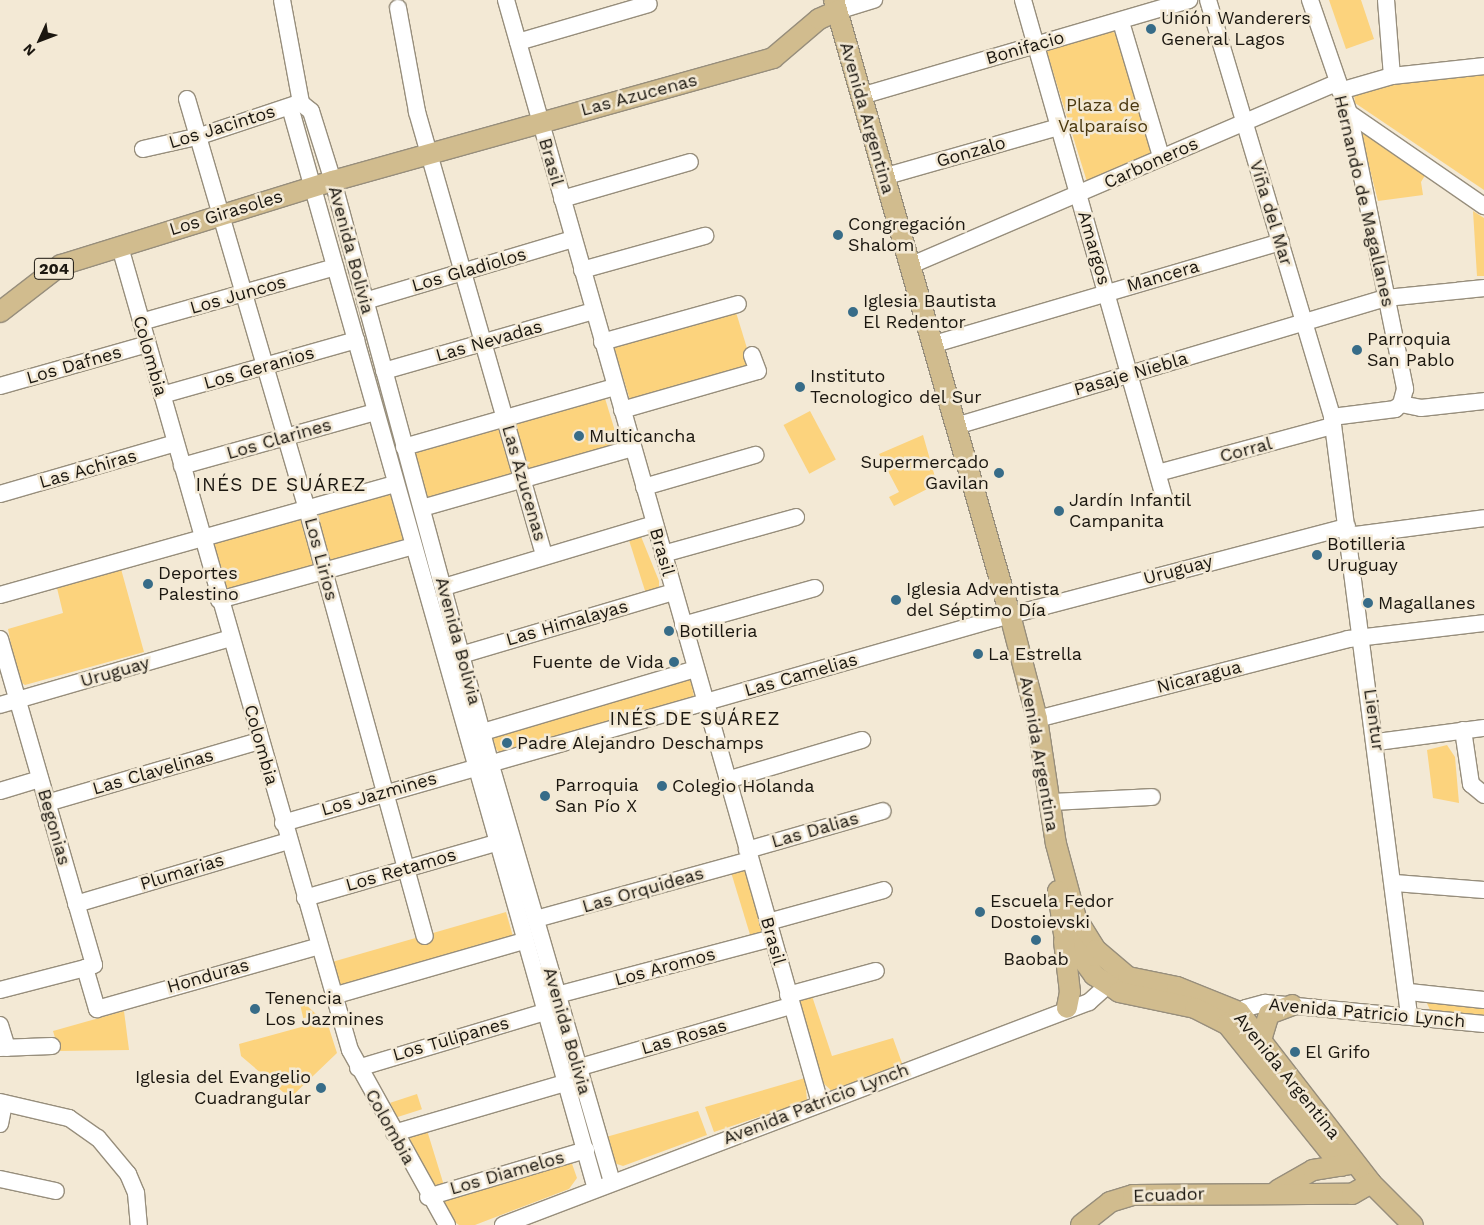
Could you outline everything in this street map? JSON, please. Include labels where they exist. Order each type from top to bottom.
[{"type":"main road","name":"Avenida Argentina","points":[[836,6],[883,177],[1010,615],[1037,719],[1056,844],[1064,934],[1079,959],[1115,979],[1178,987],[1211,998],[1261,1040],[1348,1164]]},
{"type":"main road","name":"Las Azucenas","points":[[333,181],[772,58],[836,6]]},
{"type":"main road","name":"Los Girasoles","points":[[120,247],[221,214],[333,181]]},
{"type":"main road","name":"204","points":[[0,312],[61,265],[120,247]]},
{"type":"main road","name":"Avenida Argentina","points":[[1056,844],[1082,929],[1115,979]]},
{"type":"main road","points":[[1064,934],[1070,992],[1066,1008]]},
{"type":"main road","points":[[1261,1040],[1269,1014],[1292,1005]]},
{"type":"main road","name":"Avenida Argentina","points":[[1234,1018],[1317,1135],[1348,1164]]},
{"type":"main road","points":[[1313,1170],[1320,1154],[1317,1135]]},
{"type":"main road","points":[[1348,1164],[1395,1225]]},
{"type":"main road","name":"Ecuador","points":[[1266,1192],[1284,1188],[1313,1170],[1348,1164]]},
{"type":"main road","points":[[1366,1187],[1413,1225]]},
{"type":"main road","name":"Ecuador","points":[[1081,1225],[1110,1202],[1134,1195],[1266,1192],[1366,1187]]},
{"type":"street","points":[[282,0],[295,105]]},
{"type":"street","name":"Brasil","points":[[506,0],[820,1103]]},
{"type":"street","points":[[836,6],[874,0]]},
{"type":"street","name":"Amargos","points":[[1023,0],[1164,497]]},
{"type":"street","name":"Bonifacio","points":[[861,96],[1036,44],[1121,22],[1188,0]]},
{"type":"street","name":"Viña del Mar","points":[[1208,0],[1244,125],[1306,322],[1332,422]]},
{"type":"street","name":"Hernando de Magallanes","points":[[1310,0],[1348,113],[1405,389],[1401,404]]},
{"type":"street","points":[[1386,0],[1392,76]]},
{"type":"street","points":[[518,42],[649,4]]},
{"type":"street","name":"Las Azucenas","points":[[398,8],[406,64],[428,153],[544,554]]},
{"type":"street","points":[[1121,22],[1161,156]]},
{"type":"street","name":"Carboneros","points":[[909,266],[1079,195],[1161,156],[1339,87],[1392,76],[1484,66]]},
{"type":"street","name":"Los Lirios","points":[[187,98],[200,136],[307,509],[425,936]]},
{"type":"street","name":"Los Jacintos","points":[[143,150],[200,136],[295,105]]},
{"type":"street","name":"Avenida Bolivia","points":[[295,105],[311,111],[333,181],[483,732],[483,764],[496,843],[596,1189]]},
{"type":"street","name":"Avenida Bolivia","points":[[295,105],[313,187],[414,546],[483,764],[536,920],[577,1068],[612,1183]]},
{"type":"street","points":[[1348,113],[1484,206]]},
{"type":"street","name":"Gonzalo","points":[[883,177],[1059,128]]},
{"type":"street","points":[[562,199],[690,162]]},
{"type":"street","points":[[582,270],[705,236]]},
{"type":"street","name":"Los Gladiolos","points":[[365,301],[573,239]]},
{"type":"street","name":"Mancera","points":[[931,345],[1281,242]]},
{"type":"street","name":"Colombia","points":[[120,247],[259,741],[334,996],[358,1068],[428,1197],[447,1225]]},
{"type":"street","name":"Los Juncos","points":[[141,322],[335,268]]},
{"type":"street","name":"Pasaje Niebla","points":[[956,426],[1386,298],[1484,288]]},
{"type":"street","points":[[602,342],[738,304]]},
{"type":"street","name":"Las Nevadas","points":[[384,371],[593,310]]},
{"type":"street","name":"Los Geranios","points":[[162,395],[356,340]]},
{"type":"street","name":"Los Dafnes","points":[[0,386],[147,344]]},
{"type":"street","points":[[622,410],[758,371],[752,355]]},
{"type":"street","points":[[404,447],[615,387]]},
{"type":"street","name":"Corral","points":[[1158,473],[1332,422],[1401,404],[1421,408],[1484,402]]},
{"type":"street","name":"Los Clarines","points":[[182,466],[376,412]]},
{"type":"street","name":"Lientur","points":[[1332,422],[1377,742],[1408,992],[1409,1015]]},
{"type":"street","name":"Las Achiras","points":[[0,494],[175,443]]},
{"type":"street","points":[[422,508],[632,448]]},
{"type":"street","points":[[644,487],[755,455]]},
{"type":"street","points":[[0,595],[396,484]]},
{"type":"street","points":[[663,554],[796,517]]},
{"type":"street","name":"Uruguay","points":[[1010,615],[1347,532],[1484,518]]},
{"type":"street","points":[[444,587],[544,554],[654,524]]},
{"type":"street","points":[[219,600],[414,546]]},
{"type":"street","points":[[683,625],[815,588]]},
{"type":"street","name":"Las Himalayas","points":[[461,655],[674,592]]},
{"type":"street","name":"Las Camelias","points":[[483,764],[1010,615]]},
{"type":"street","name":"Nicaragua","points":[[1037,719],[1362,637],[1484,623]]},
{"type":"street","name":"Uruguay","points":[[0,705],[230,638]]},
{"type":"street","name":"Begonias","points":[[0,639],[94,964],[85,968]]},
{"type":"street","points":[[483,732],[696,669]]},
{"type":"street","points":[[1377,742],[1484,728]]},
{"type":"street","points":[[1463,730],[1471,784],[1484,795]]},
{"type":"street","points":[[727,780],[862,740]]},
{"type":"street","name":"Las Clavelinas","points":[[47,803],[259,741]]},
{"type":"street","name":"Los Jazmines","points":[[284,823],[384,791],[483,764]]},
{"type":"street","points":[[0,791],[40,779]]},
{"type":"street","points":[[1050,802],[1152,797]]},
{"type":"street","name":"Las Dalias","points":[[748,855],[883,811]]},
{"type":"street","name":"Plumarias","points":[[76,904],[289,841]]},
{"type":"street","name":"Los Retamos","points":[[305,898],[496,843]]},
{"type":"street","name":"Las Orquideas","points":[[536,920],[748,855]]},
{"type":"street","points":[[1395,883],[1484,890]]},
{"type":"street","points":[[768,922],[884,890]]},
{"type":"street","name":"Los Aromos","points":[[557,995],[773,938]]},
{"type":"street","points":[[334,996],[524,941]]},
{"type":"street","name":"Honduras","points":[[85,968],[97,1009],[319,946]]},
{"type":"street","points":[[0,990],[85,968]]},
{"type":"street","name":"Las Rosas","points":[[577,1068],[790,1001],[876,971]]},
{"type":"street","name":"Avenida Patricio Lynch","points":[[503,1225],[1066,1008],[1089,1002],[1115,979]]},
{"type":"street","name":"Avenida Patricio Lynch","points":[[1408,992],[1484,1000]]},
{"type":"street","name":"Avenida Patricio Lynch","points":[[1234,1018],[1260,1003],[1409,1015],[1484,1024]]},
{"type":"street","name":"Los Tulipanes","points":[[358,1068],[545,1012]]},
{"type":"street","points":[[0,1025],[4,1048],[52,1046]]},
{"type":"street","points":[[394,1133],[565,1084]]},
{"type":"street","points":[[0,1124],[2,1103],[68,1118],[98,1138],[128,1174],[136,1192],[139,1225]]},
{"type":"street","name":"Los Diamelos","points":[[428,1197],[586,1150]]},
{"type":"street","points":[[0,1178],[56,1191]]},
{"type":"green space","points":[[1329,0],[1361,0],[1374,39],[1346,49]]},
{"type":"green space","name":"Plaza de Valparaíso","points":[[1111,30],[1120,38],[1153,156],[1088,185],[1046,49]]},
{"type":"green space","points":[[1484,75],[1484,190],[1355,103],[1354,93],[1394,84]]},
{"type":"green space","points":[[1359,127],[1427,172],[1421,182],[1423,195],[1378,201]]},
{"type":"green space","points":[[1473,211],[1484,218],[1484,276],[1477,276]]},
{"type":"green space","points":[[735,309],[753,367],[631,404],[614,346]]},
{"type":"green space","points":[[604,395],[619,446],[424,505],[409,455]]},
{"type":"green space","points":[[810,411],[836,460],[809,474],[784,425]]},
{"type":"green space","points":[[923,435],[937,484],[894,506],[889,497],[899,492],[879,454]]},
{"type":"green space","points":[[394,489],[408,542],[227,591],[212,538]]},
{"type":"green space","points":[[640,534],[659,581],[659,590],[646,594],[628,537]]},
{"type":"green space","points":[[121,569],[144,652],[25,685],[18,680],[8,629],[63,613],[57,588]]},
{"type":"green space","points":[[690,676],[694,697],[686,701],[501,754],[496,749],[492,734]]},
{"type":"green space","points":[[1447,745],[1455,757],[1459,803],[1433,798],[1427,750]]},
{"type":"green space","points":[[744,867],[765,937],[752,941],[731,871]]},
{"type":"green space","points":[[506,912],[514,940],[340,990],[332,962]]},
{"type":"green space","points":[[811,993],[832,1056],[893,1038],[903,1066],[833,1092],[822,1082],[797,997]]},
{"type":"green space","points":[[1426,1001],[1484,1007],[1484,1017],[1430,1010]]},
{"type":"green space","points":[[304,1003],[328,1025],[337,1053],[290,1098],[241,1056],[239,1044],[305,1026],[300,1004]]},
{"type":"green space","points":[[124,1011],[129,1050],[59,1051],[53,1031]]},
{"type":"green space","points":[[805,1078],[807,1101],[714,1132],[705,1107]]},
{"type":"green space","points":[[417,1094],[422,1109],[395,1118],[390,1103]]},
{"type":"green space","points":[[698,1111],[707,1135],[623,1166],[614,1163],[606,1137]]},
{"type":"green space","points":[[426,1127],[446,1192],[570,1158],[577,1178],[569,1189],[475,1225],[459,1225],[443,1214],[400,1135]]},
{"type":"place","name":"Unión Wanderers General Lagos","points":[[1151,29]]},
{"type":"place","name":"Congregación Shalom","points":[[838,235]]},
{"type":"place","name":"Iglesia Bautista El Redentor","points":[[853,312]]},
{"type":"place","name":"Parroquia San Pablo","points":[[1357,350]]},
{"type":"place","name":"Instituto Tecnologico del Sur","points":[[800,387]]},
{"type":"place","name":"Multicancha","points":[[579,436]]},
{"type":"place","name":"Supermercado Gavilan","points":[[999,473]]},
{"type":"place","name":"Jardín Infantil Campanita","points":[[1059,511]]},
{"type":"place","name":"Botilleria Uruguay","points":[[1317,555]]},
{"type":"place","name":"Deportes Palestino","points":[[148,584]]},
{"type":"place","name":"Iglesia Adventista del Séptimo Día","points":[[896,600]]},
{"type":"place","name":"Magallanes","points":[[1368,603]]},
{"type":"place","name":"Botilleria","points":[[669,631]]},
{"type":"place","name":"La Estrella","points":[[978,654]]},
{"type":"place","name":"Fuente de Vida","points":[[674,662]]},
{"type":"place","name":"Padre Alejandro Deschamps","points":[[507,743]]},
{"type":"place","name":"Colegio Holanda","points":[[662,786]]},
{"type":"place","name":"Parroquia San Pío X","points":[[545,796]]},
{"type":"place","name":"Escuela Fedor Dostoievski","points":[[980,912]]},
{"type":"place","name":"Baobab","points":[[1036,940]]},
{"type":"place","name":"Tenencia Los Jazmines","points":[[255,1009]]},
{"type":"place","name":"El Grifo","points":[[1295,1052]]},
{"type":"place","name":"Iglesia del Evangelio Cuadrangular","points":[[321,1088]]},
{"type":"district","name":"INÉS DE SUÁREZ","points":[[281,485]]},
{"type":"district","name":"INÉS DE SUÁREZ","points":[[695,719]]}]
